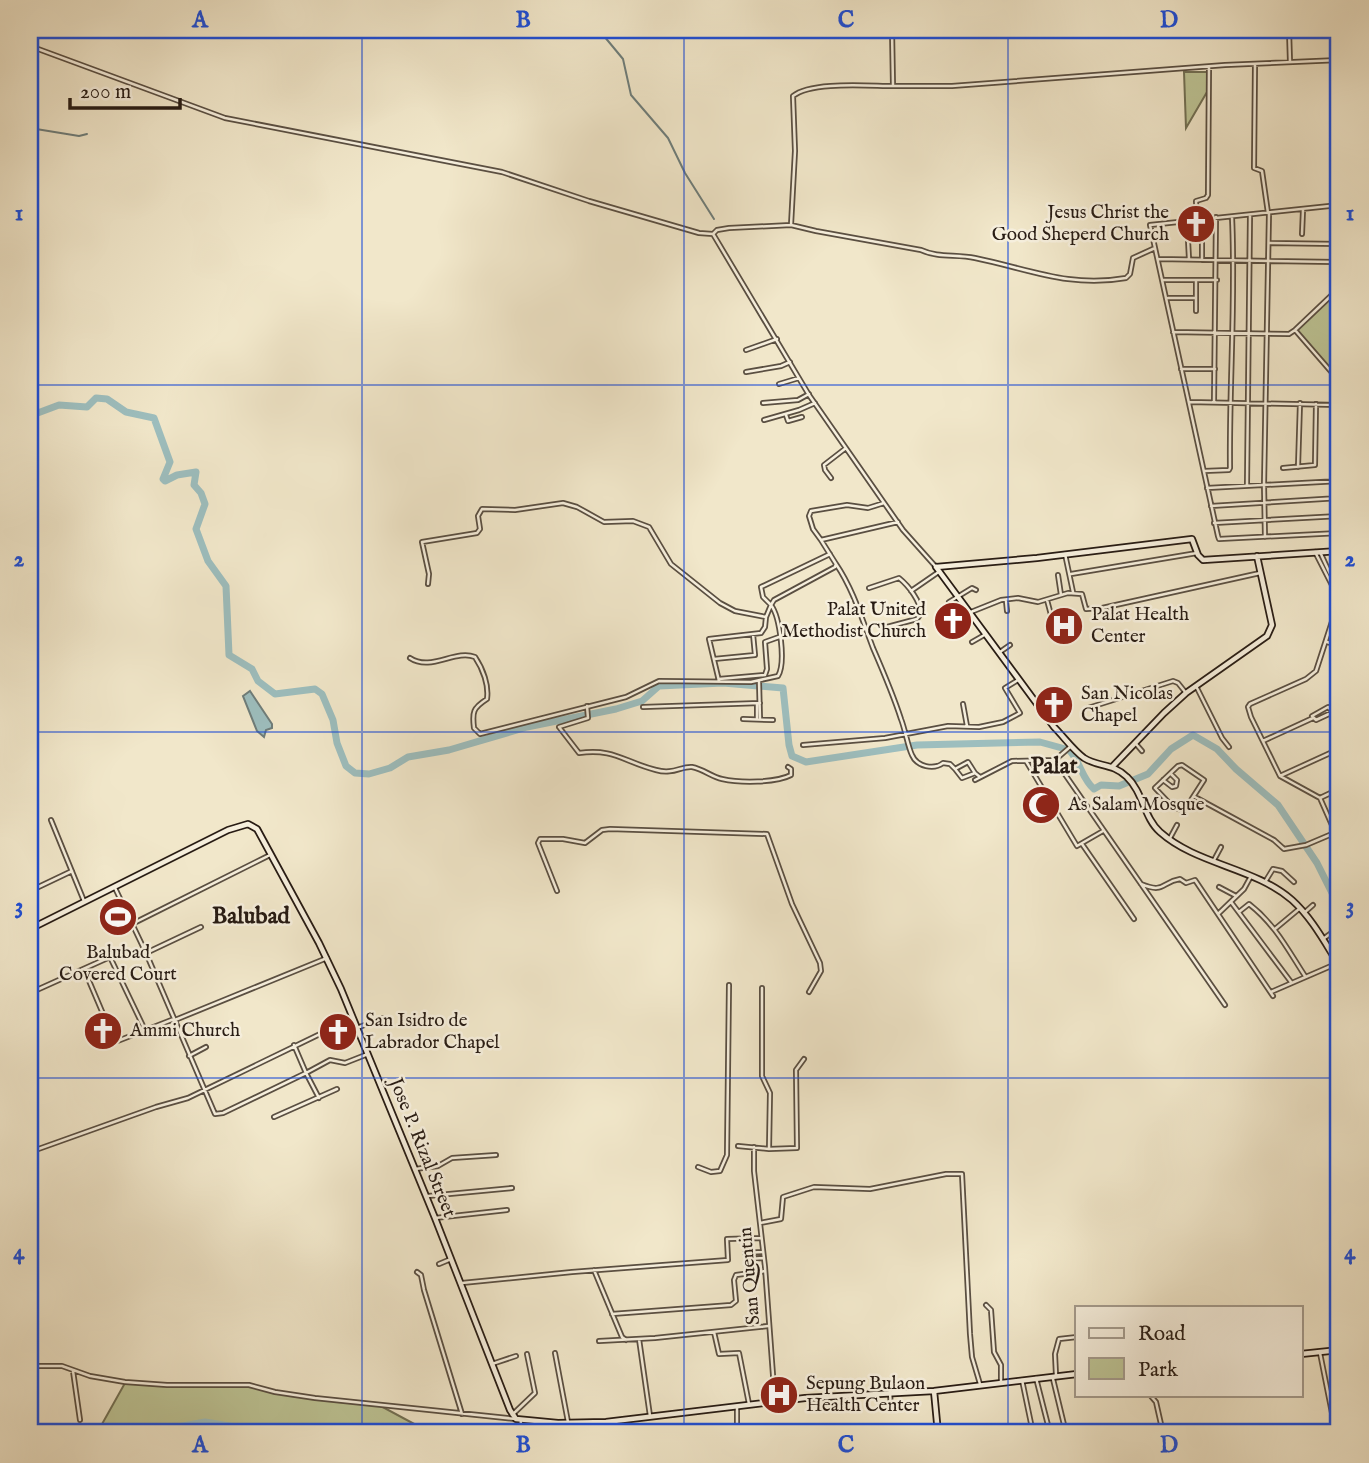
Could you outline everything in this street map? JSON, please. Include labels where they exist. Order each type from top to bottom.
[{"type":"street","points":[[892,30],[893,86]]},
{"type":"street","points":[[1289,30],[1290,62]]},
{"type":"street","points":[[30,46],[225,118],[502,172],[699,233],[713,234],[729,228],[791,225],[930,254],[972,257],[1077,281],[1126,278],[1130,274],[1133,258],[1155,248]]},
{"type":"street","points":[[791,225],[795,151],[793,96],[800,91],[819,88],[952,86],[1339,60]]},
{"type":"street","points":[[1255,65],[1254,168],[1262,171],[1269,243],[1265,537]]},
{"type":"street","points":[[1202,260],[1196,201],[1208,195],[1209,67]]},
{"type":"street","points":[[1173,332],[1289,334],[1295,330],[1335,292],[1339,262],[1338,206],[1150,225],[1214,523],[1219,539],[1339,533]]},
{"type":"street","points":[[1302,234],[1303,210]]},
{"type":"street","points":[[1247,485],[1250,215]]},
{"type":"street","points":[[1204,471],[1230,469],[1229,402],[1234,260],[1232,216]]},
{"type":"street","points":[[1214,402],[1216,218]]},
{"type":"street","points":[[1187,220],[1189,260]]},
{"type":"street","points":[[713,234],[799,378],[846,448],[898,522],[971,612],[1068,748],[1087,759],[1113,766],[1132,783],[1154,825],[1170,838],[1265,882],[1291,900],[1304,913],[1339,964],[1270,992]]},
{"type":"street","points":[[1269,243],[1338,244]]},
{"type":"street","points":[[1158,259],[1339,262]]},
{"type":"street","points":[[1162,280],[1217,280]]},
{"type":"street","points":[[1196,280],[1196,311]]},
{"type":"street","points":[[1335,292],[1339,296]]},
{"type":"street","points":[[1166,298],[1196,298]]},
{"type":"street","points":[[1295,330],[1334,375],[1337,405],[1333,498]]},
{"type":"street","points":[[746,349],[777,339]]},
{"type":"street","points":[[746,373],[790,362]]},
{"type":"street","points":[[1181,369],[1214,369]]},
{"type":"street","points":[[1334,375],[1339,370]]},
{"type":"street","points":[[779,384],[799,378]]},
{"type":"street","points":[[763,403],[798,400],[809,394]]},
{"type":"street","points":[[1189,402],[1337,405]]},
{"type":"street","points":[[764,421],[799,411],[815,403]]},
{"type":"street","points":[[1298,467],[1300,403]]},
{"type":"street","points":[[1283,468],[1315,465],[1316,404]]},
{"type":"street","points":[[786,415],[788,421],[802,418],[799,411]]},
{"type":"street","points":[[1334,426],[1339,425]]},
{"type":"street","points":[[831,478],[824,465],[846,448]]},
{"type":"street","points":[[1207,488],[1339,481]]},
{"type":"street","points":[[1211,506],[1339,498]]},
{"type":"street","points":[[428,584],[429,574],[423,542],[477,533],[480,529],[478,516],[482,509],[515,510],[563,503],[577,507],[604,522],[634,521],[647,525],[671,564],[720,603],[731,610],[766,617]]},
{"type":"street","points":[[884,503],[868,508],[847,505],[811,511],[809,516],[847,583],[886,675],[912,756],[922,765],[938,767],[943,763],[950,764],[962,778],[975,773]]},
{"type":"street","points":[[1214,523],[1339,516]]},
{"type":"street","points":[[821,540],[898,522]]},
{"type":"street","points":[[911,591],[938,569],[1192,539],[1203,560],[1339,551]]},
{"type":"street","points":[[1317,552],[1339,599],[1316,671],[1306,679],[1250,704],[1249,710],[1280,776],[1320,798],[1339,841]]},
{"type":"street","points":[[1071,574],[1197,553]]},
{"type":"street","points":[[410,658],[423,663],[466,655],[475,657],[483,672],[488,694],[487,699],[473,711],[474,728],[480,734],[626,697],[662,680],[760,683],[780,672],[778,616],[763,597],[761,587],[830,554]]},
{"type":"street","points":[[1065,554],[1073,593]]},
{"type":"street","points":[[1113,766],[1186,693],[1271,631],[1271,616],[1257,556]]},
{"type":"street","points":[[719,680],[709,639],[762,632],[774,600],[836,564]]},
{"type":"street","points":[[971,612],[996,601],[1018,598],[1033,602],[1073,593],[1082,594],[1086,609],[1102,608],[1260,573]]},
{"type":"street","points":[[1058,575],[1061,595]]},
{"type":"street","points":[[869,588],[899,579],[911,591],[922,609],[916,619],[887,627]]},
{"type":"street","points":[[949,602],[972,588],[976,590]]},
{"type":"street","points":[[1337,606],[1338,593]]},
{"type":"street","points":[[1047,600],[1054,626]]},
{"type":"street","points":[[1006,601],[1007,611]]},
{"type":"street","points":[[713,659],[755,655],[753,634]]},
{"type":"street","points":[[972,642],[986,634]]},
{"type":"street","points":[[719,680],[765,675],[765,642],[779,637]]},
{"type":"street","points":[[1327,642],[1339,646]]},
{"type":"street","points":[[1000,652],[1010,645]]},
{"type":"street","points":[[803,745],[850,742],[948,726],[991,725],[1019,715],[1020,712],[1005,688],[1018,679]]},
{"type":"street","points":[[1088,708],[1173,681],[1186,693]]},
{"type":"street","points":[[759,719],[760,683]]},
{"type":"street","points":[[1196,686],[1229,747]]},
{"type":"street","points":[[643,707],[758,704]]},
{"type":"street","points":[[963,704],[967,726]]},
{"type":"street","points":[[1263,741],[1313,718],[1313,714],[1328,707],[1331,710],[1339,706]]},
{"type":"street","points":[[587,708],[587,719],[559,727],[579,753],[591,750],[607,752],[659,771],[672,772],[691,767],[724,779],[777,779],[790,776],[792,771],[788,766]]},
{"type":"street","points":[[743,719],[773,720]]},
{"type":"street","points":[[1136,744],[1142,751]]},
{"type":"street","points":[[975,780],[1012,761],[1055,760],[1068,748]]},
{"type":"street","points":[[1280,776],[1339,749]]},
{"type":"street","points":[[1055,760],[1060,771],[1225,1005]]},
{"type":"street","points":[[1026,761],[1077,846],[1103,830]]},
{"type":"street","points":[[955,769],[968,762],[980,777]]},
{"type":"street","points":[[1182,765],[1202,778],[1203,782],[1187,810],[1177,809],[1155,788],[1170,773],[1182,765]]},
{"type":"street","points":[[1163,779],[1172,787],[1175,786],[1177,780],[1170,773]]},
{"type":"street","points":[[1320,798],[1339,789]]},
{"type":"street","points":[[1195,797],[1274,840],[1284,849],[1311,843],[1337,832]]},
{"type":"street","points":[[51,820],[84,902]]},
{"type":"street","name":"Jose P. Rizal Street","points":[[30,929],[228,830],[245,824],[257,829],[327,958],[435,1218],[492,1364],[517,1418]]},
{"type":"street","points":[[1170,838],[1177,825]]},
{"type":"street","points":[[557,891],[538,843],[540,839],[585,843],[602,830],[610,829],[767,834],[792,904],[820,963],[821,971],[809,992]]},
{"type":"street","points":[[1082,844],[1134,919]]},
{"type":"street","points":[[1214,860],[1221,847]]},
{"type":"street","points":[[132,924],[271,854]]},
{"type":"street","points":[[1265,882],[1273,869],[1282,871],[1294,882]]},
{"type":"street","points":[[30,891],[72,871]]},
{"type":"street","points":[[1218,915],[1244,889],[1251,876]]},
{"type":"street","points":[[1141,884],[1164,888],[1173,880],[1180,879],[1186,883],[1194,879],[1273,996]]},
{"type":"street","points":[[114,885],[215,1114],[223,1114],[331,1060],[345,1063],[368,1054]]},
{"type":"street","points":[[1219,887],[1236,896]]},
{"type":"street","points":[[1231,902],[1291,982]]},
{"type":"street","points":[[1240,912],[1249,904],[1275,929],[1305,976]]},
{"type":"street","points":[[1304,913],[1313,905]]},
{"type":"street","points":[[1275,929],[1300,908]]},
{"type":"street","points":[[146,953],[201,927]]},
{"type":"street","points":[[1323,939],[1337,929]]},
{"type":"street","points":[[30,993],[110,957],[145,1030]]},
{"type":"street","points":[[84,970],[115,1042],[327,958]]},
{"type":"street","points":[[698,1167],[720,1171],[727,1155],[729,985]]},
{"type":"street","points":[[761,988],[762,1076],[770,1093],[769,1149]]},
{"type":"street","points":[[30,1152],[188,1098],[353,1018]]},
{"type":"street","points":[[357,1028],[382,1018]]},
{"type":"street","points":[[294,1045],[319,1098]]},
{"type":"street","points":[[189,1056],[206,1047]]},
{"type":"street","points":[[737,1146],[795,1149],[796,1070],[804,1059]]},
{"type":"street","points":[[274,1117],[337,1089]]},
{"type":"street","name":"San Quentin","points":[[754,1147],[775,1402]]},
{"type":"street","points":[[414,1169],[438,1166],[452,1158],[496,1155]]},
{"type":"street","points":[[760,1223],[781,1219],[783,1197],[814,1187],[870,1189],[946,1174],[962,1174],[970,1334],[972,1357],[980,1385]]},
{"type":"street","points":[[426,1196],[512,1188]]},
{"type":"street","points":[[435,1218],[507,1210]]},
{"type":"street","points":[[461,1283],[728,1260],[727,1239],[761,1238]]},
{"type":"street","points":[[746,1253],[762,1252]]},
{"type":"street","points":[[749,1259],[763,1258]]},
{"type":"street","points":[[439,1264],[451,1259]]},
{"type":"street","points":[[594,1270],[622,1337],[626,1340]]},
{"type":"street","points":[[612,1314],[731,1305],[736,1301],[736,1275],[765,1271]]},
{"type":"street","points":[[417,1272],[421,1275],[462,1414]]},
{"type":"street","points":[[986,1305],[991,1310],[994,1352],[1001,1365],[1001,1382]]},
{"type":"street","points":[[598,1341],[768,1326]]},
{"type":"street","points":[[714,1332],[719,1354],[739,1353],[750,1406]]},
{"type":"street","points":[[1066,1433],[1054,1375],[1055,1354],[1059,1339],[1075,1338]]},
{"type":"street","points":[[639,1339],[650,1417]]},
{"type":"street","points":[[1302,1354],[1339,1351]]},
{"type":"street","points":[[555,1353],[568,1423]]},
{"type":"street","points":[[1320,1353],[1336,1433]]},
{"type":"street","points":[[520,1433],[517,1418],[535,1393],[527,1354]]},
{"type":"street","points":[[492,1364],[516,1356]]},
{"type":"street","points":[[30,1366],[62,1366],[73,1371],[125,1382],[249,1385],[315,1398],[558,1423],[650,1417],[890,1392],[934,1391],[1075,1374]]},
{"type":"street","points":[[73,1371],[80,1420]]},
{"type":"street","points":[[1037,1378],[1050,1433]]},
{"type":"street","points":[[1022,1380],[1033,1433]]},
{"type":"street","points":[[902,1433],[938,1431],[934,1391]]},
{"type":"street","points":[[890,1392],[891,1410]]},
{"type":"street","points":[[1151,1396],[1156,1402],[1163,1433]]},
{"type":"street","points":[[737,1407],[737,1433]]},
{"type":"street","points":[[558,1423],[558,1433]]},
{"type":"street","points":[[1002,1433],[1032,1428]]},
{"type":"green space","points":[[1184,72],[1207,72],[1207,92],[1186,128]]},
{"type":"green space","points":[[1339,262],[1339,370],[1334,375],[1295,330],[1335,292]]},
{"type":"green space","points":[[125,1383],[247,1386],[308,1397],[379,1405],[431,1433],[97,1433]]},
{"type":"water","points":[[250,691],[272,724],[264,737],[257,731],[243,696]]},
{"type":"waterway","points":[[599,30],[623,59],[631,95],[668,138],[685,173],[714,219]]},
{"type":"waterway","points":[[30,128],[79,136],[87,134]]},
{"type":"waterway","points":[[30,434],[35,414],[59,405],[87,407],[96,398],[107,399],[126,412],[154,418],[170,462],[163,479],[165,481],[177,475],[196,472],[194,485],[205,504],[196,529],[208,561],[226,586],[229,655],[252,669],[258,681],[275,694],[315,689],[322,694],[333,720],[337,743],[346,766],[355,773],[369,774],[390,768],[408,757],[449,750],[527,727],[616,709],[642,701],[659,686],[723,683],[783,688],[792,756],[806,762],[917,745],[1040,742],[1069,750],[1094,789],[1101,785],[1119,786],[1148,774],[1171,749],[1193,735],[1217,749],[1278,805],[1317,863],[1339,907]]},
{"type":"waterway","points":[[145,1433],[205,1422],[273,1433]]},
{"type":"place","name":"Jesus Christ the Good Sheperd Church","points":[[1196,224]]},
{"type":"place","name":"Palat United Methodist Church","points":[[953,621]]},
{"type":"place","name":"Palat Health Center","points":[[1064,626]]},
{"type":"place","name":"San Nicolas Chapel","points":[[1054,705]]},
{"type":"place","name":"As Salam Mosque","points":[[1041,805]]},
{"type":"place","name":"Balubad Covered Court","points":[[118,917]]},
{"type":"place","name":"Ammi Church","points":[[103,1031]]},
{"type":"place","name":"San Isidro de Labrador Chapel","points":[[338,1032]]},
{"type":"place","name":"Sepung Bulaon Health Center","points":[[779,1395]]},
{"type":"district","name":"Palat","points":[[1054,766]]},
{"type":"district","name":"Balubad","points":[[251,916]]}]
